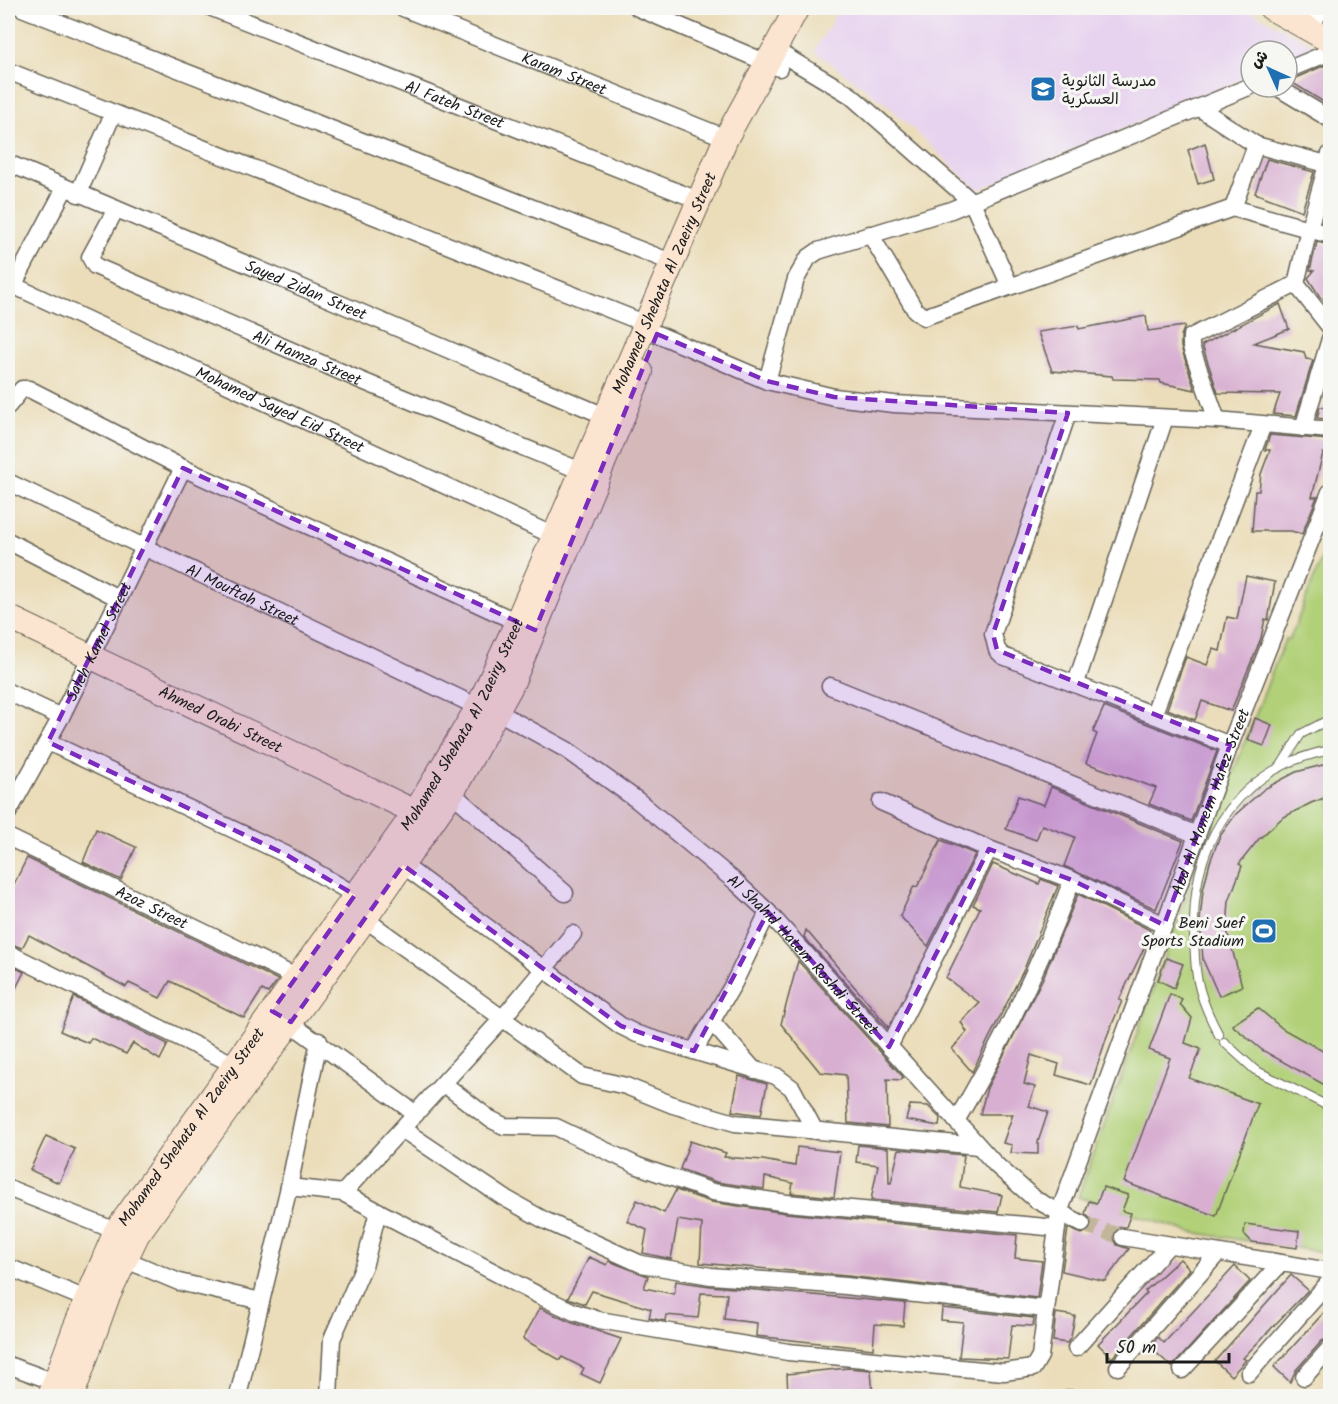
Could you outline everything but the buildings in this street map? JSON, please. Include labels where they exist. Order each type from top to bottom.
[{"type":"street","points":[[22,8],[671,262]]},
{"type":"street","name":"Al Fateh Street","points":[[212,8],[698,200]]},
{"type":"street","name":"Karam Street","points":[[403,8],[726,138]]},
{"type":"street","points":[[638,8],[777,62],[850,95],[972,202],[1010,286]]},
{"type":"street","name":"Mohamed Shehata Al Zaeiry Street","points":[[537,600],[554,536],[580,471],[742,140],[798,8]]},
{"type":"street","name":"Mohamed Shehata Al Zaeiry Street","points":[[63,1391],[124,1259],[151,1213],[282,1017],[297,977],[355,895],[425,816],[452,793],[521,630],[537,600],[650,328],[671,262],[726,138],[813,8]]},
{"type":"street","points":[[1271,8],[1330,41]]},
{"type":"street","points":[[1309,29],[1322,8]]},
{"type":"street","points":[[1299,65],[1330,52]]},
{"type":"street","points":[[8,71],[650,328],[767,381],[834,397],[894,404],[1218,420],[1330,430]]},
{"type":"street","points":[[767,381],[801,268],[818,251],[928,218],[972,202],[1239,92]]},
{"type":"street","points":[[1297,99],[1330,119]]},
{"type":"street","points":[[1201,109],[1256,145],[1329,161],[1296,284],[1191,337],[1191,347],[1218,420]]},
{"type":"street","points":[[10,284],[72,191],[113,114]]},
{"type":"street","points":[[1233,208],[1256,145]]},
{"type":"street","name":"Sayed Zidan Street","points":[[8,163],[605,416]]},
{"type":"street","points":[[870,234],[915,310],[924,317],[1233,208],[1330,235]]},
{"type":"street","name":"Ali Hamza Street","points":[[116,209],[90,257],[95,266],[360,380],[580,471]]},
{"type":"street","name":"Mohamed Sayed Eid Street","points":[[10,284],[554,536]]},
{"type":"street","points":[[1296,284],[1330,327]]},
{"type":"street","points":[[1303,428],[1330,339]]},
{"type":"street","points":[[8,406],[13,388],[29,389],[183,468],[521,630]]},
{"type":"street","points":[[1068,413],[993,634],[997,651],[1003,656],[1154,713],[1230,745]]},
{"type":"street","points":[[1076,683],[1165,418]]},
{"type":"street","points":[[1154,713],[1263,424]]},
{"type":"street","name":"Saleh Kamel Street","points":[[8,813],[13,789],[48,742],[183,468]]},
{"type":"street","name":"Al Mouftah Street","points":[[8,482],[143,549],[488,709]]},
{"type":"street","name":"Abd Al Moneim Hafez Street","points":[[378,1211],[574,1312],[630,1326],[788,1352],[1004,1372],[1034,1368],[1040,1356],[1058,1221],[1230,745],[1330,492]]},
{"type":"street","points":[[8,542],[118,598]]},
{"type":"street","name":"Ahmed Orabi Street","points":[[8,617],[92,655],[425,816]]},
{"type":"street","points":[[830,686],[1197,835]]},
{"type":"street","points":[[8,692],[61,717]]},
{"type":"street","name":"Mohamed Shehata Al Zaeiry Street","points":[[63,1391],[86,1299],[116,1231],[235,1065],[282,1017],[365,919],[403,865],[425,816],[488,709]]},
{"type":"street","name":"Al Shahid Hatem Roshdi Street","points":[[488,709],[567,750],[637,800],[704,854],[768,912],[978,1146],[1015,1184],[1058,1221],[1082,1224]]},
{"type":"street","points":[[48,742],[285,854],[355,895]]},
{"type":"street","points":[[452,793],[566,893]]},
{"type":"street","points":[[881,802],[989,849],[1072,880],[1164,925]]},
{"type":"street","name":"Azoz Street","points":[[8,837],[297,977]]},
{"type":"street","points":[[889,1047],[989,849]]},
{"type":"street","points":[[403,865],[621,1026],[694,1052],[776,1077],[792,1088],[815,1131]]},
{"type":"street","points":[[956,1120],[1022,1004],[1049,943],[1072,880]]},
{"type":"street","points":[[694,1052],[734,983],[768,912]]},
{"type":"street","points":[[365,919],[501,1020],[582,1076],[593,1081],[626,1086],[673,1106],[735,1122],[978,1146]]},
{"type":"street","points":[[343,1193],[501,1020],[573,934]]},
{"type":"street","points":[[8,953],[235,1065]]},
{"type":"street","points":[[282,1017],[320,1041],[416,1114]]},
{"type":"street","points":[[712,1022],[754,1070]]},
{"type":"street","points":[[238,1396],[289,1187],[320,1041]]},
{"type":"street","points":[[444,1083],[490,1119],[504,1126],[556,1127],[638,1166],[713,1191],[787,1203],[1058,1221]]},
{"type":"street","points":[[402,1129],[503,1197],[612,1252],[641,1264],[711,1276],[846,1286],[1045,1309]]},
{"type":"street","points":[[289,1187],[343,1193],[378,1211],[364,1263],[332,1340],[329,1396]]},
{"type":"street","points":[[8,1188],[116,1231]]},
{"type":"street","points":[[1123,1237],[1330,1271]]},
{"type":"street","points":[[1076,1348],[1169,1245]]},
{"type":"street","points":[[1118,1367],[1218,1253]]},
{"type":"street","points":[[124,1259],[179,1282],[261,1301]]},
{"type":"street","points":[[1182,1370],[1281,1263]]},
{"type":"street","points":[[8,1267],[86,1299]]},
{"type":"street","points":[[1249,1373],[1330,1281]]},
{"type":"street","points":[[1304,1377],[1330,1348]]},
{"type":"street","points":[[8,1365],[63,1391]]},
{"type":"lane","points":[[1280,767],[1301,734],[1330,719]]},
{"type":"lane","points":[[1330,750],[1306,756],[1280,767],[1249,788],[1224,816],[1206,849],[1198,876],[1194,904],[1194,968],[1203,1003],[1222,1039],[1255,1070],[1330,1107]]},
{"type":"lane","points":[[1067,1394],[1103,1396]]},
{"type":"highlighted area","points":[[657,334],[767,381],[834,397],[1068,413],[993,634],[997,650],[1230,745],[1164,925],[1072,880],[989,849],[889,1047],[768,912],[694,1051],[621,1026],[403,865],[291,1022],[272,1011],[355,895],[285,854],[48,742],[183,468],[535,630]]},
{"type":"shaded area","name":"مدرسة الثانوية العسكرية","points":[[840,8],[1245,8],[1318,48],[1299,56],[1299,39],[1239,39],[1239,81],[978,190],[885,103],[814,51]]},
{"type":"green space","points":[[1330,537],[1330,1253],[1189,1232],[1078,1197],[1206,842],[1285,639],[1290,639]]},
{"type":"tunnel","points":[[1082,1224],[1123,1237]]},
{"type":"place","name":"مدرسة الثانوية العسكرية","points":[[1043,89]]},
{"type":"place","name":"Beni Suef Sports Stadium","points":[[1264,931]]}]
